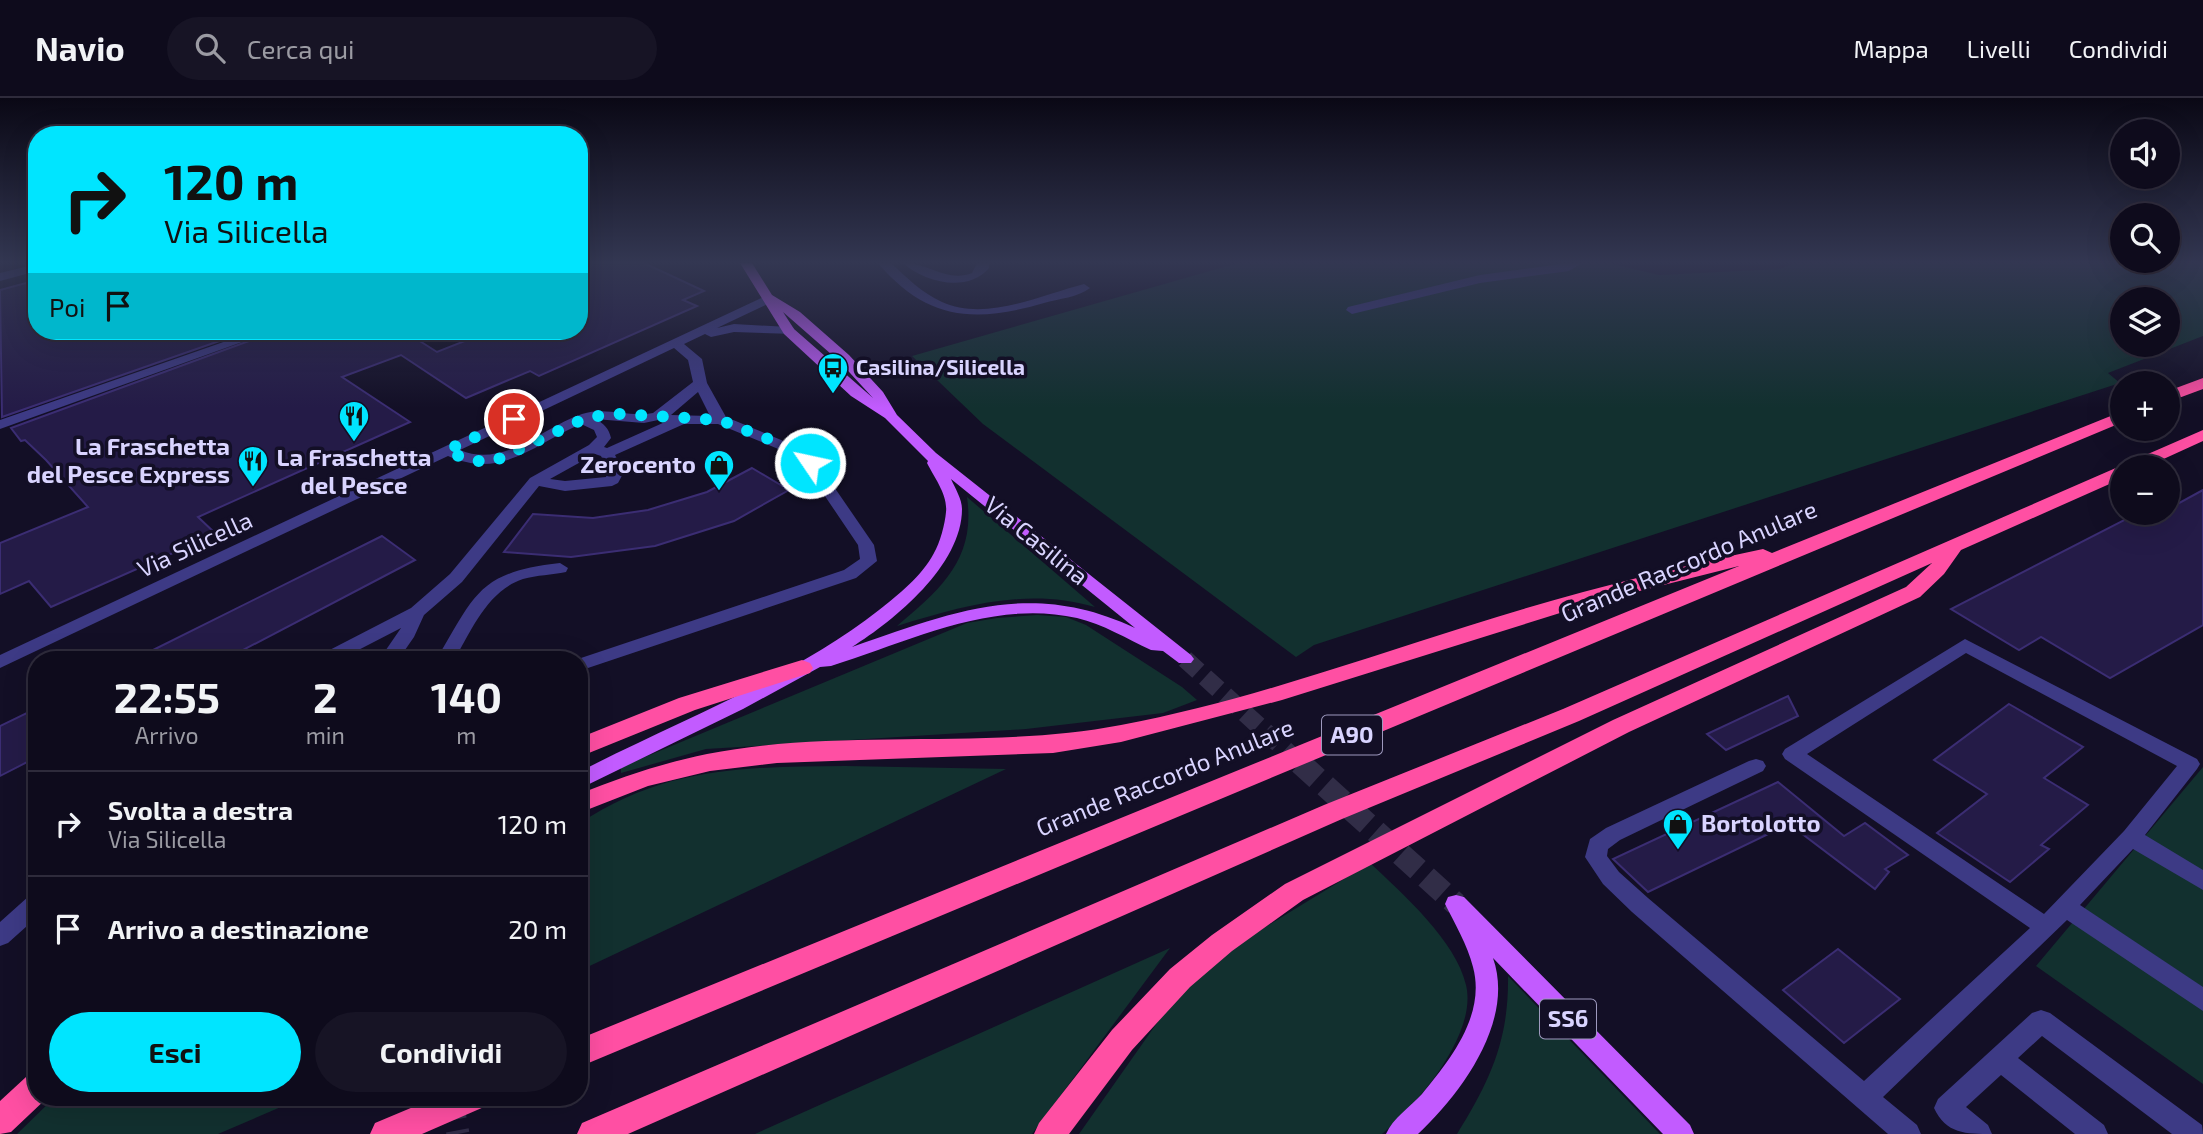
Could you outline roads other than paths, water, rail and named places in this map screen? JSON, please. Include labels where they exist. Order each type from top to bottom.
[{"type":"highway","points":[[2180,392],[2203,383]]},
{"type":"highway","name":"Grande Raccordo Anulare","points":[[588,1049],[2110,421]]},
{"type":"highway","points":[[2159,455],[2203,435]]},
{"type":"highway","name":"A90","points":[[593,1134],[1332,812],[1571,715],[2110,477]]},
{"type":"highway","points":[[588,801],[654,775],[720,761],[795,754],[998,748],[1082,741],[1122,734],[1219,709],[1621,587],[1813,545]]},
{"type":"highway","points":[[1050,1134],[1102,1064],[1161,997],[1194,964],[1282,900],[1621,726],[1913,592],[1937,570],[1952,548]]},
{"type":"highway","points":[[588,744],[699,700],[802,668]]},
{"type":"highway","points":[[0,1121],[28,1095]]},
{"type":"highway","points":[[386,1134],[452,1106]]},
{"type":"main road","name":"Via Casilina","points":[[775,311],[789,331],[849,388],[891,417],[931,456],[1185,659],[1086,615],[1056,608],[1028,608],[961,618],[802,668]]},
{"type":"main road","name":"Via Casilina","points":[[790,311],[844,358],[878,395],[891,417]]},
{"type":"main road","points":[[588,777],[716,714],[802,668],[872,625],[918,588],[938,561],[948,541],[954,514],[950,494],[931,456]]},
{"type":"main road","name":"SS6","points":[[1399,1134],[1426,1110],[1450,1079],[1472,1039],[1484,1009],[1488,988],[1485,966],[1456,904],[1681,1134]]},
{"type":"street","name":"Via Silicella","points":[[0,662],[742,311]]},
{"type":"street","points":[[958,311],[982,311]]},
{"type":"street","name":"Via Silicella","points":[[674,343],[734,328],[789,331]]},
{"type":"street","points":[[0,425],[241,340]]},
{"type":"street","points":[[674,343],[693,355],[700,383],[720,420]]},
{"type":"street","points":[[652,418],[680,401],[700,383]]},
{"type":"street","points":[[447,450],[466,460],[492,462],[581,420],[612,414],[720,420],[786,446],[805,458],[866,545],[869,561],[850,574],[588,662]]},
{"type":"street","points":[[341,651],[417,612],[457,578],[535,481],[682,419]]},
{"type":"street","points":[[535,481],[572,486],[613,480],[616,472],[601,451],[603,430],[581,420]]},
{"type":"street","points":[[451,651],[487,593],[499,581],[527,571],[560,568]]},
{"type":"street","points":[[395,651],[417,612]]},
{"type":"street","points":[[1865,1097],[2046,927],[2131,837],[2190,764],[1965,645],[1792,754],[2046,927]]},
{"type":"street","points":[[1756,766],[1613,834],[1598,845],[1596,857],[1611,878],[1640,905],[1901,1128]]},
{"type":"street","points":[[2131,837],[2203,881]]},
{"type":"street","points":[[2065,907],[2203,1000]]},
{"type":"street","points":[[0,936],[28,911]]},
{"type":"street","points":[[1979,1134],[1948,1108],[2041,1021],[2193,1134]]},
{"type":"street","points":[[2000,1059],[2095,1134]]},
{"type":"tunnel","points":[[1185,659],[1302,765]]},
{"type":"tunnel","points":[[1300,763],[1456,904]]},
{"type":"tunnel","points":[[453,1106],[458,1134]]},
{"type":"place","name":"Casilina/Silicella","points":[[833,395]]},
{"type":"place","name":"La Fraschetta del Pesce","points":[[354,443]]},
{"type":"place","name":"La Fraschetta del Pesce Express","points":[[253,488]]},
{"type":"place","name":"Zerocento","points":[[719,492]]},
{"type":"place","name":"Bortolotto","points":[[1678,851]]}]
